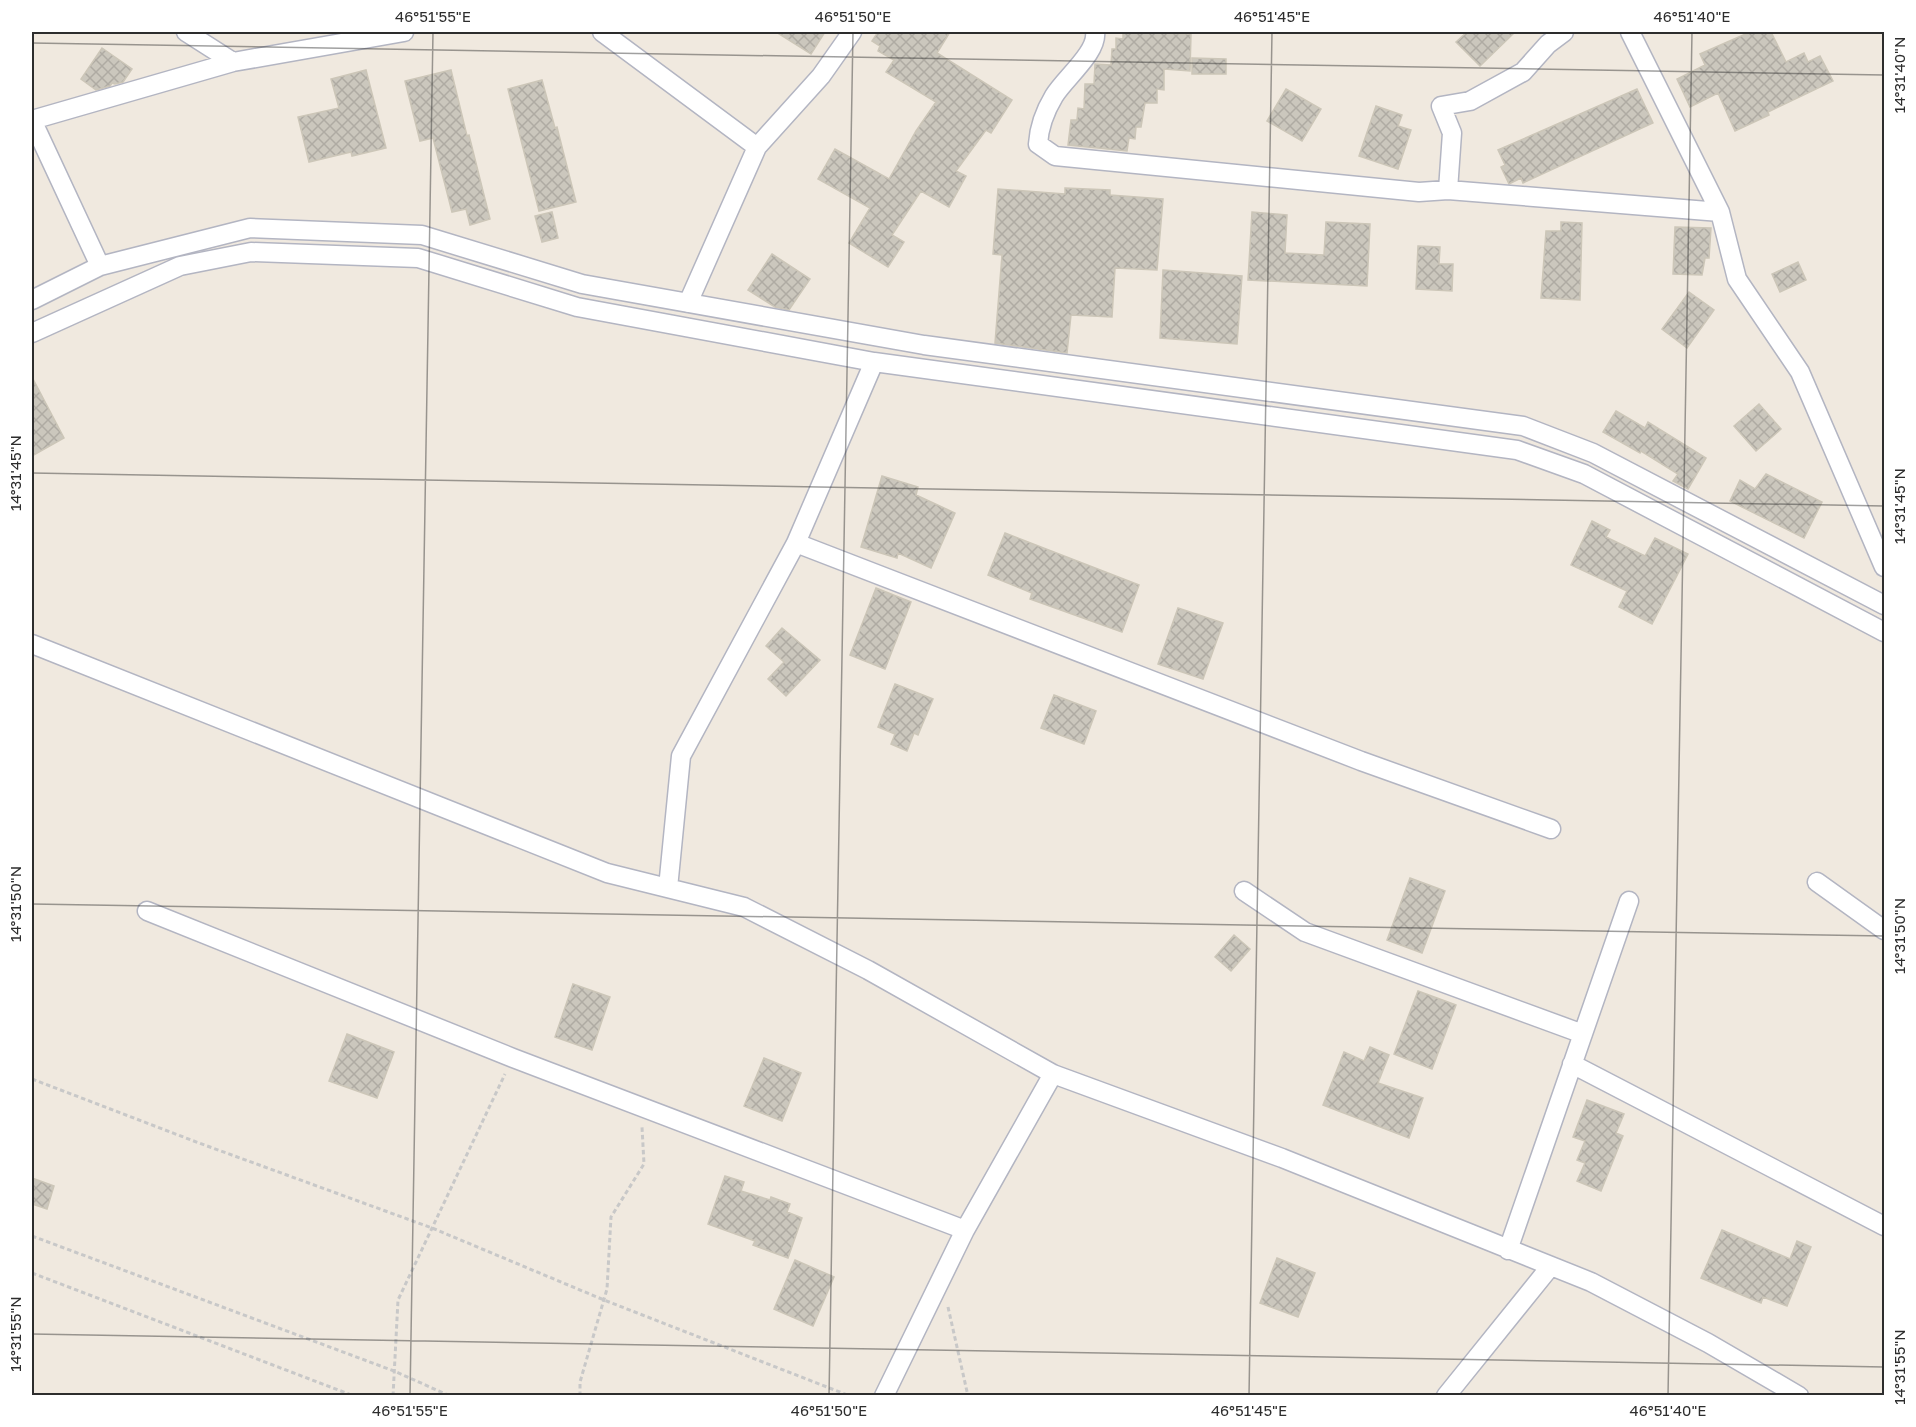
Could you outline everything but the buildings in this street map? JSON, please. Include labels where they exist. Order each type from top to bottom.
[{"type":"street","points":[[186,32],[233,62]]},
{"type":"street","points":[[100,266],[32,120],[233,62],[404,32]]},
{"type":"street","points":[[602,32],[757,147]]},
{"type":"street","points":[[688,303],[757,147],[821,76],[852,32]]},
{"type":"street","points":[[1095,32],[1096,43],[1054,96],[1039,129],[1038,144],[1055,156],[1419,192],[1448,190],[1720,212]]},
{"type":"street","points":[[1448,190],[1452,133],[1442,106],[1470,101],[1523,72],[1548,44],[1564,32]]},
{"type":"street","points":[[1630,32],[1720,212],[1737,279],[1800,372],[1884,567]]},
{"type":"street","points":[[32,300],[100,266],[250,228],[422,235],[582,284],[924,345],[1523,426],[1593,453],[1884,605]]},
{"type":"street","points":[[32,333],[180,266],[251,252],[418,258],[577,307],[874,362],[1517,450],[1584,474],[1884,632]]},
{"type":"street","points":[[668,888],[681,756],[796,543],[874,362]]},
{"type":"street","points":[[796,543],[1361,761],[1551,829]]},
{"type":"street","points":[[32,644],[607,873],[744,907],[868,970],[1053,1074],[1282,1158],[1591,1282],[1708,1343],[1799,1395]]},
{"type":"street","points":[[1818,882],[1884,930]]},
{"type":"street","points":[[1244,891],[1305,932],[1583,1034]]},
{"type":"street","points":[[1508,1250],[1629,901]]},
{"type":"street","points":[[147,911],[513,1058],[965,1230]]},
{"type":"street","points":[[1572,1064],[1884,1226]]},
{"type":"street","points":[[884,1395],[965,1230],[1053,1074]]},
{"type":"street","points":[[1446,1395],[1550,1267]]},
{"type":"path","points":[[393,1395],[398,1300],[513,1058]]},
{"type":"path","points":[[32,1079],[432,1228],[604,1300],[850,1395]]},
{"type":"path","points":[[580,1395],[580,1382],[608,1289],[610,1217],[644,1164],[641,1107]]},
{"type":"path","points":[[32,1236],[394,1371],[450,1395]]},
{"type":"path","points":[[32,1273],[354,1395]]},
{"type":"path","points":[[941,1278],[968,1395]]}]
